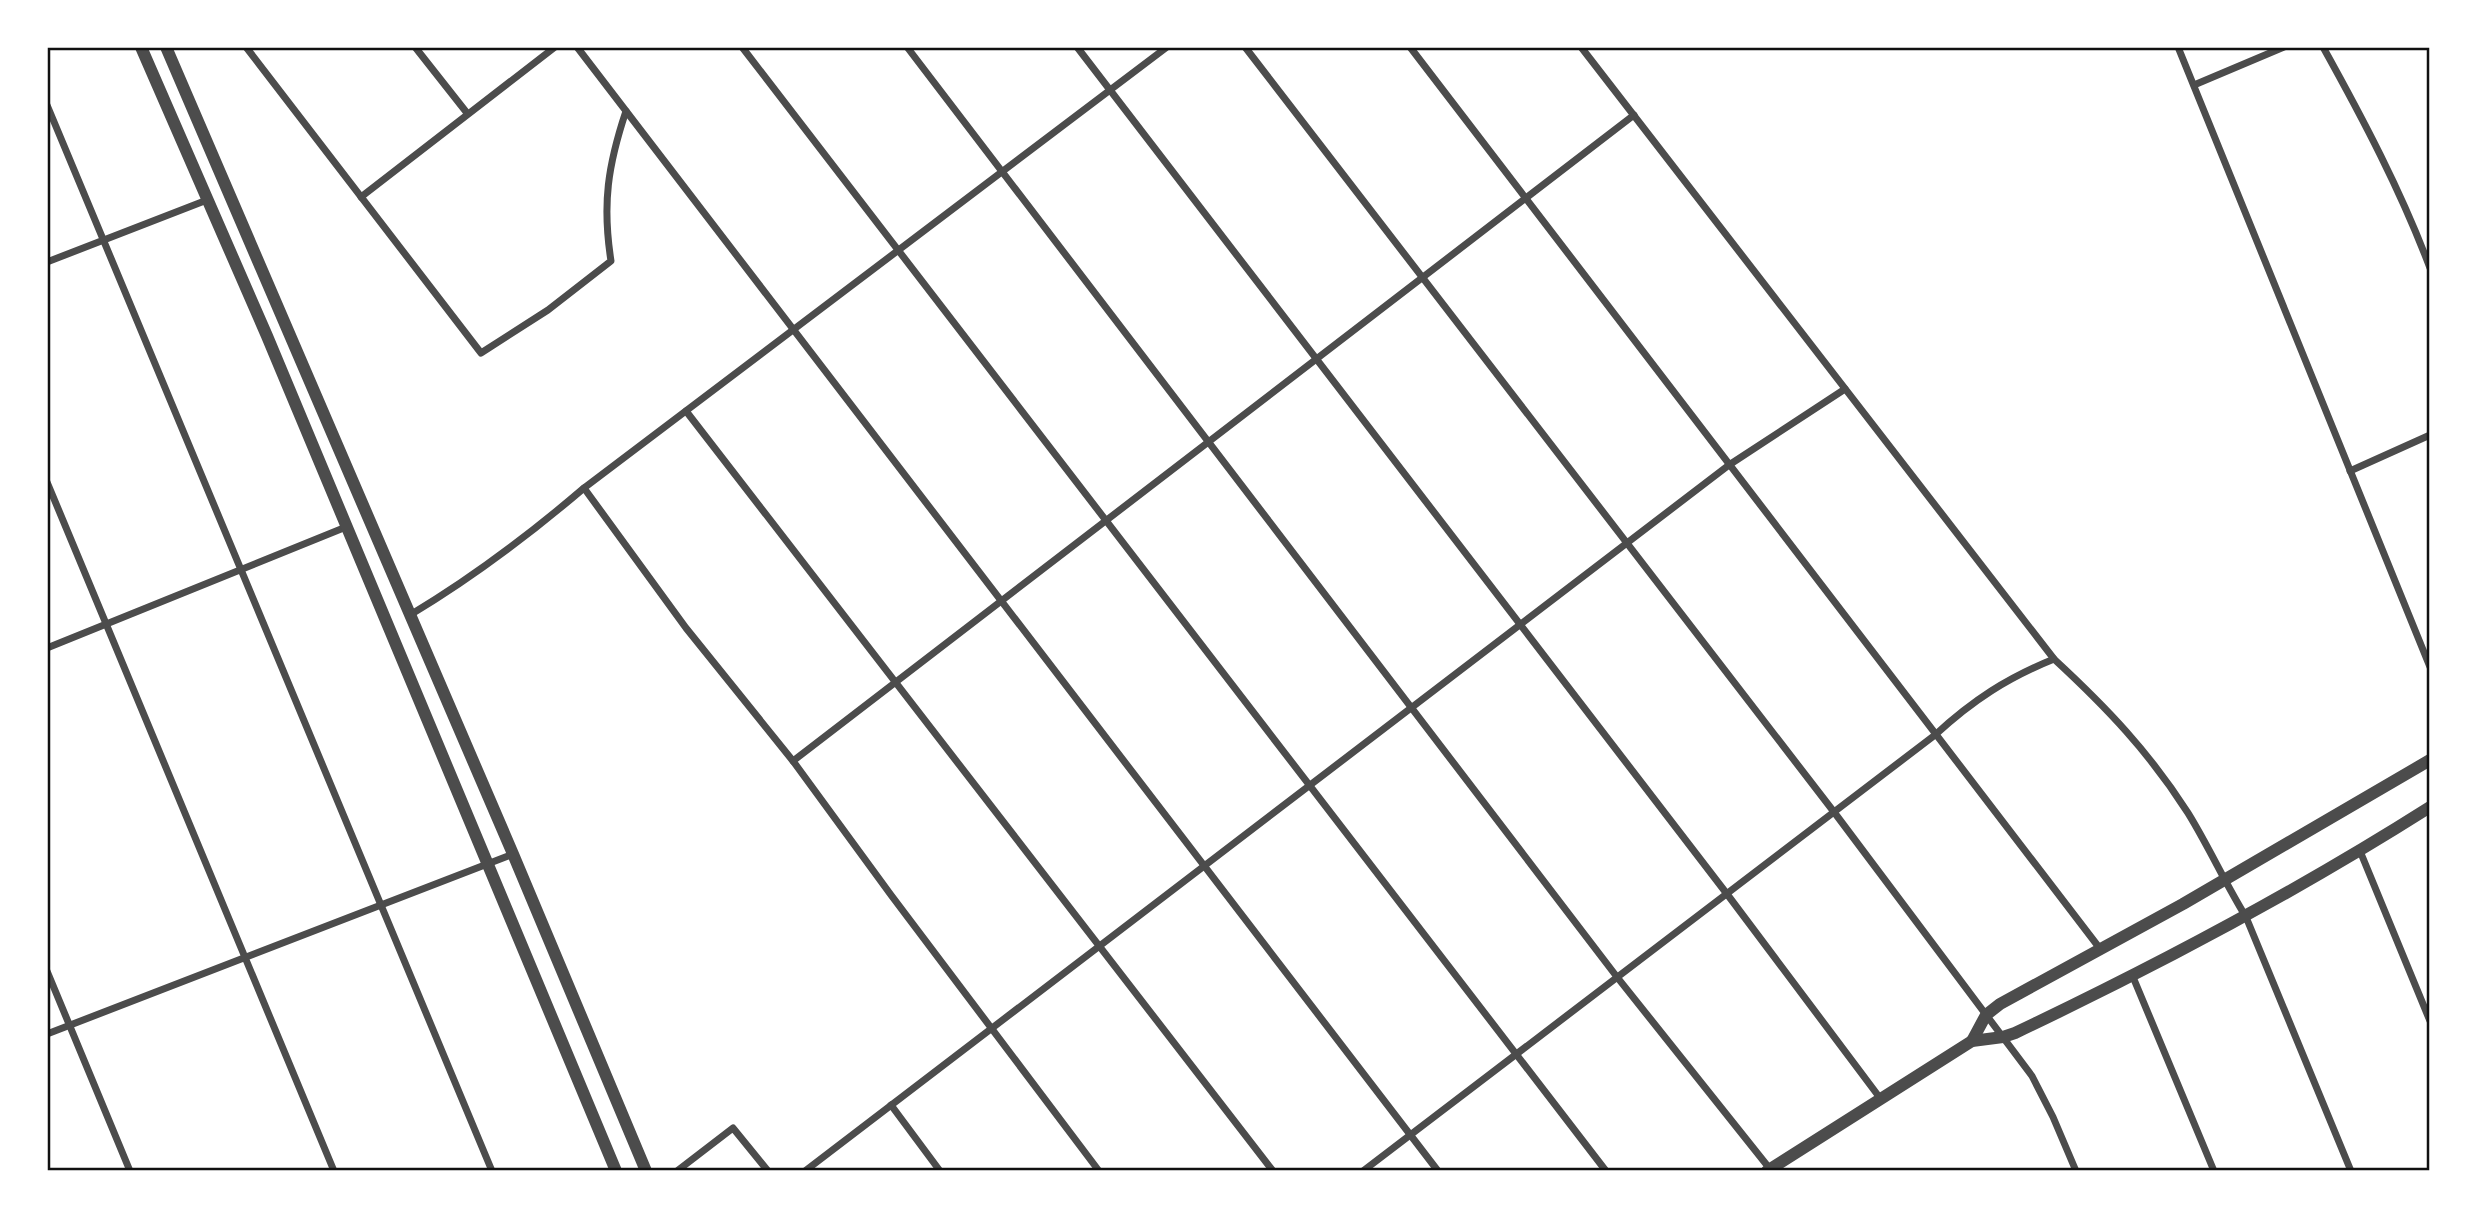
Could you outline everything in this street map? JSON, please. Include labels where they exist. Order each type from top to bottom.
[{"type":"street","points":[[141,47],[267,335],[616,1171]]},
{"type":"street","points":[[166,47],[513,854],[646,1171]]},
{"type":"street","points":[[246,47],[481,353],[548,310],[611,261],[605,198],[609,167],[626,111]]},
{"type":"street","points":[[415,47],[467,113]]},
{"type":"street","points":[[361,197],[555,47]]},
{"type":"street","points":[[578,47],[1438,1171]]},
{"type":"street","points":[[742,47],[1606,1171]]},
{"type":"street","points":[[907,47],[1617,977],[1769,1170],[1972,1041],[2003,1037],[2133,977],[2246,917],[2430,807]]},
{"type":"street","points":[[1077,47],[1521,624],[1880,1098]]},
{"type":"street","points":[[410,615],[500,556],[584,488],[1167,47]]},
{"type":"street","points":[[1245,47],[1834,812],[2032,1076],[2076,1171]]},
{"type":"street","points":[[1410,47],[2101,950]]},
{"type":"street","points":[[1581,47],[2054,659],[2105,706],[2150,758],[2189,815],[2246,917],[2351,1171]]},
{"type":"street","points":[[2178,47],[2430,667]]},
{"type":"street","points":[[2194,85],[2284,47]]},
{"type":"street","points":[[2323,47],[2393,180],[2430,268]]},
{"type":"street","points":[[47,105],[492,1171]]},
{"type":"street","points":[[793,761],[1633,115]]},
{"type":"street","points":[[47,262],[207,200]]},
{"type":"street","points":[[805,1171],[1729,465],[1845,389]]},
{"type":"street","points":[[685,411],[1273,1171]]},
{"type":"street","points":[[2350,471],[2430,435]]},
{"type":"street","points":[[47,482],[334,1171]]},
{"type":"street","points":[[584,488],[686,628],[793,761],[990,1029],[1099,1171]]},
{"type":"street","points":[[47,648],[346,527]]},
{"type":"street","points":[[1363,1171],[1935,735],[1961,710],[2021,672],[2054,659]]},
{"type":"street","points":[[1972,1041],[1986,1015],[2000,1004],[2224,881],[2430,760]]},
{"type":"street","points":[[2360,851],[2430,1021]]},
{"type":"street","points":[[47,1034],[513,854]]},
{"type":"street","points":[[47,971],[130,1171]]},
{"type":"street","points":[[2133,977],[2214,1171]]},
{"type":"street","points":[[891,1105],[940,1171]]},
{"type":"street","points":[[677,1171],[733,1128],[768,1171]]}]
